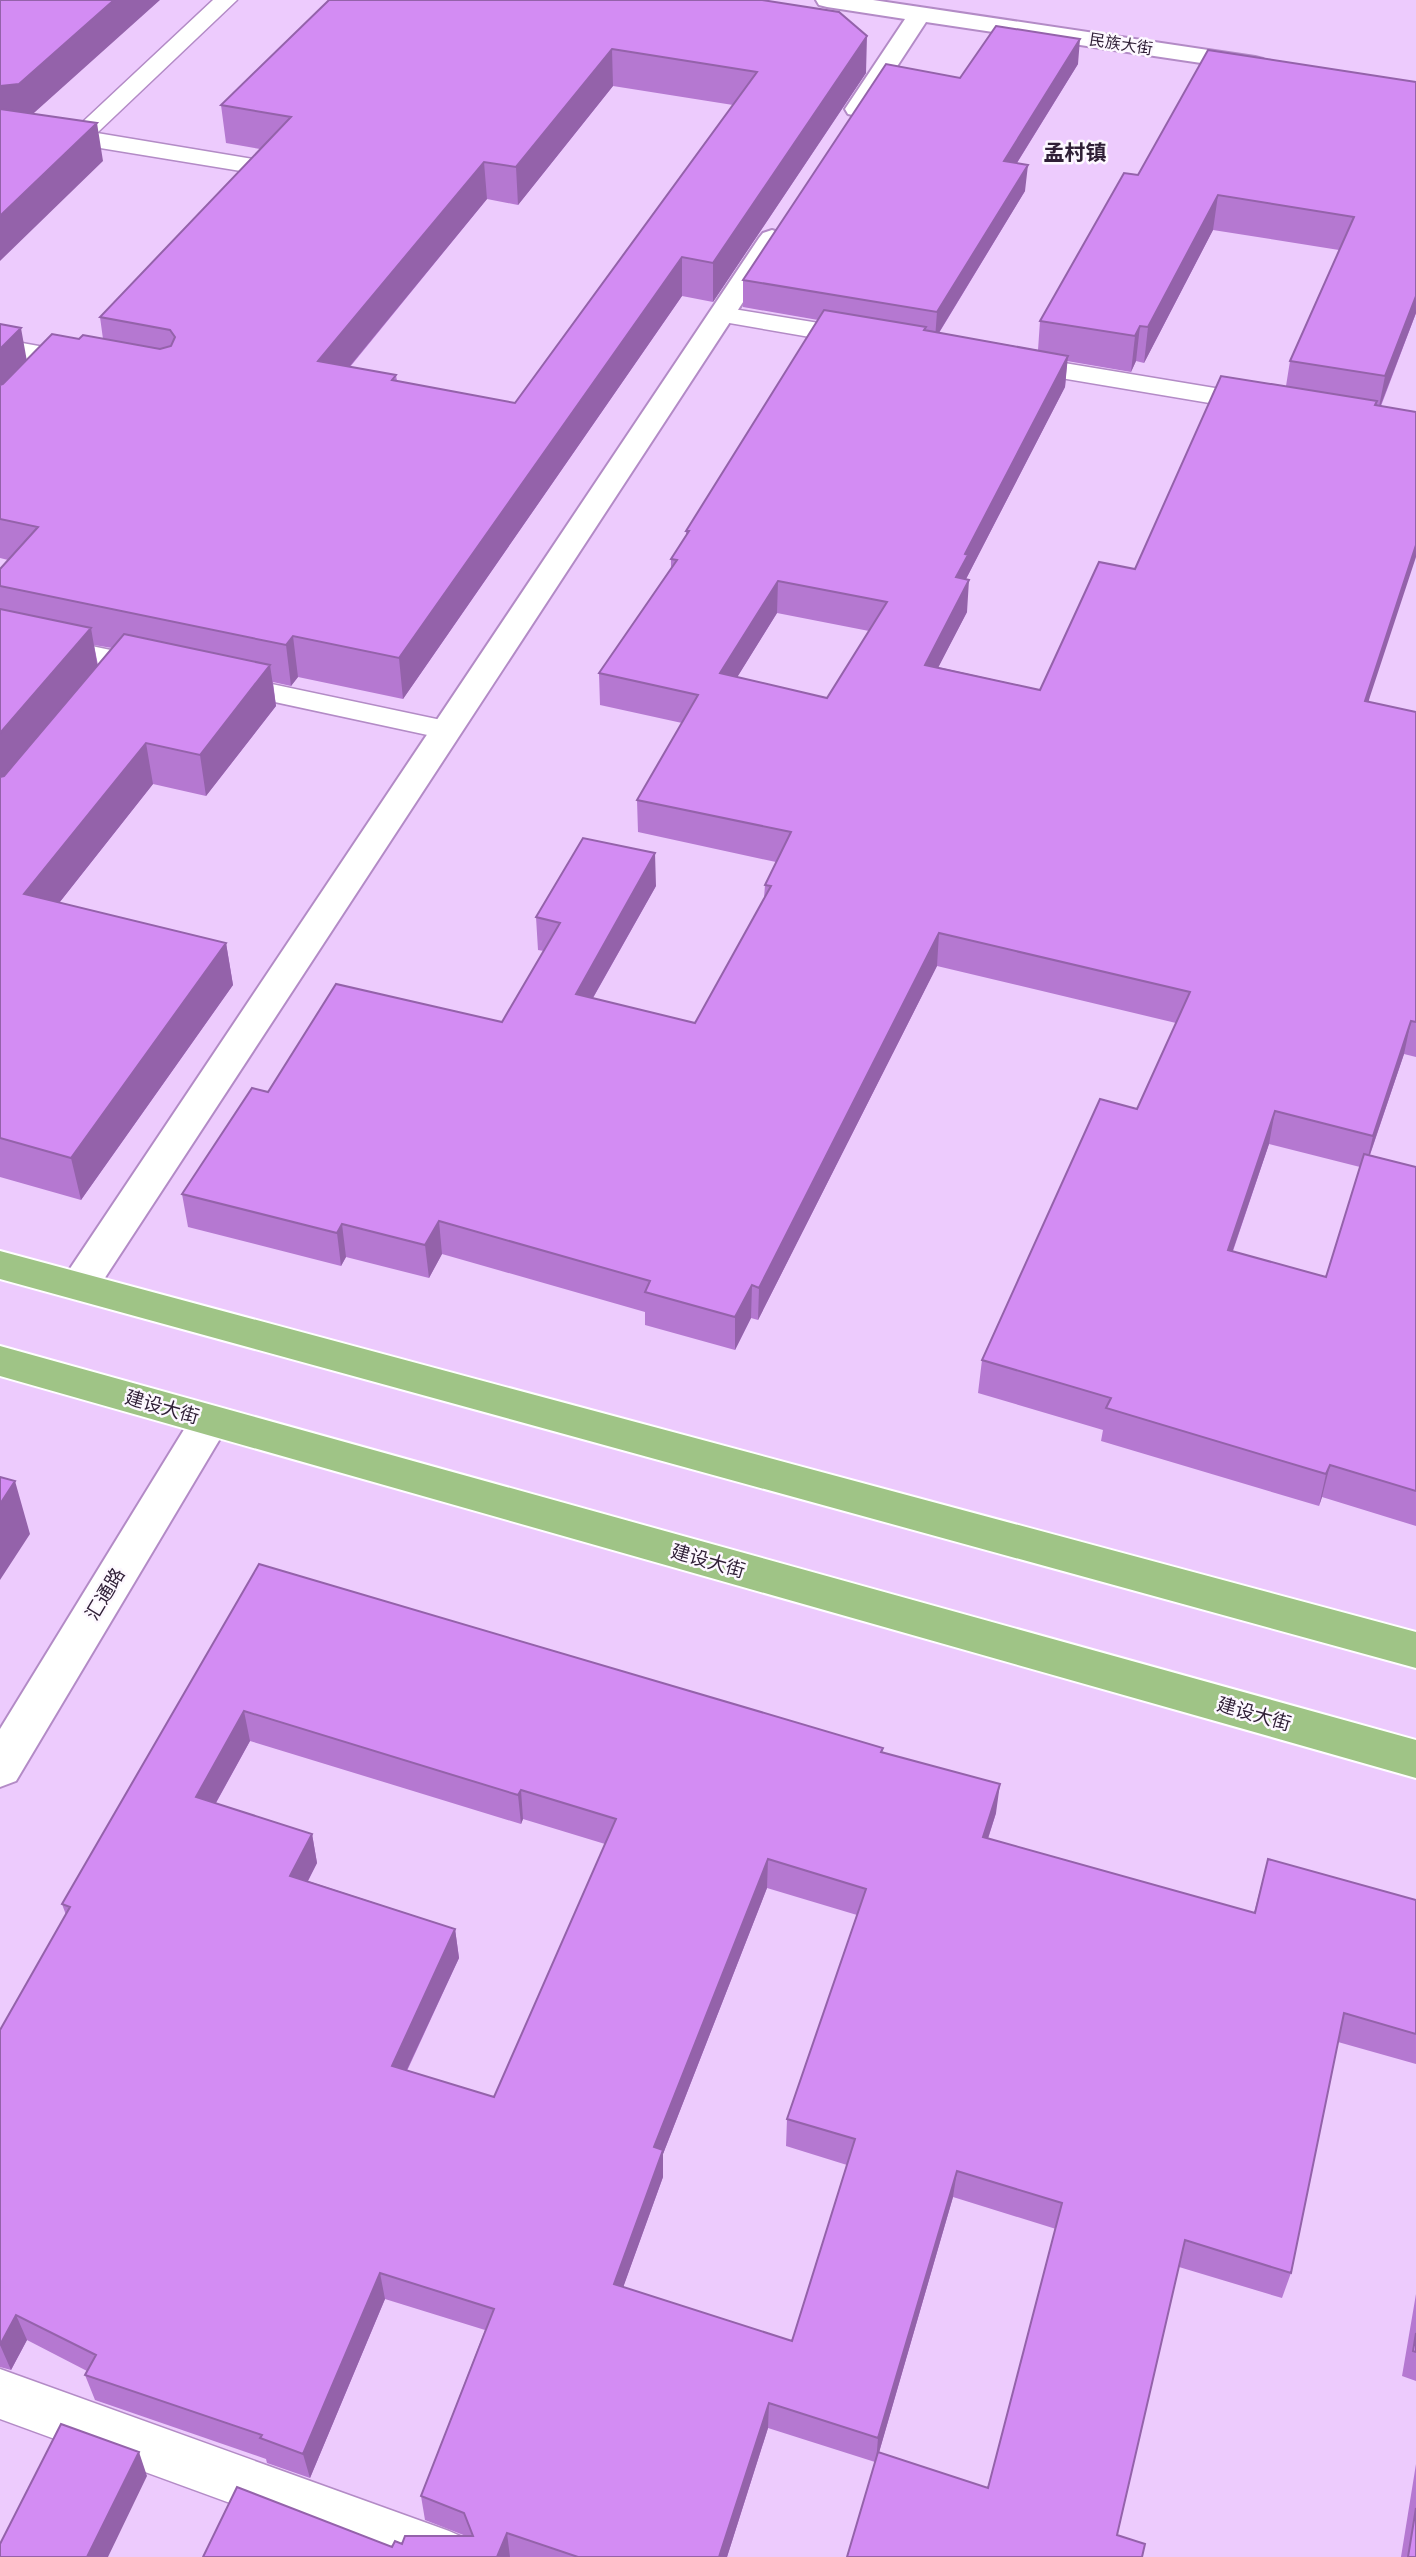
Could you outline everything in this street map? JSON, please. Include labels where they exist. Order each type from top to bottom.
[{"type":"main road","points":[[0,1265],[1416,1650]]},
{"type":"main road","name":"建设大街","points":[[0,1362],[1416,1759]]},
{"type":"street","name":"民族大街","points":[[827,0],[1278,68]]},
{"type":"street","points":[[844,130],[920,14]]},
{"type":"street","points":[[79,1286],[790,211]]},
{"type":"street","name":"汇通路","points":[[0,1768],[210,1421]]},
{"type":"lane","points":[[80,137],[226,0]]},
{"type":"lane","points":[[0,136],[8,131],[33,130],[253,166]]},
{"type":"lane","points":[[721,315],[885,342]]},
{"type":"lane","points":[[0,347],[111,368]]},
{"type":"lane","points":[[38,377],[56,357]]},
{"type":"lane","points":[[994,359],[1293,409]]},
{"type":"lane","points":[[0,636],[114,673],[190,676],[446,730]]},
{"type":"lane","points":[[0,2394],[449,2557]]},
{"type":"building","points":[[0,0],[114,0],[19,84],[0,86]]},
{"type":"building","points":[[329,0],[762,0],[839,12],[867,36],[713,263],[682,257],[399,658],[293,636],[286,645],[0,586],[0,569],[38,527],[0,519],[0,385],[52,334],[79,339],[83,335],[160,349],[171,346],[175,337],[170,330],[100,317],[291,117],[221,105]],"holes":[[[612,49],[757,72],[515,403],[392,380],[396,375],[318,361],[484,162],[516,167]]]},
{"type":"building","points":[[996,26],[1080,39],[1004,161],[1028,165],[937,312],[743,280],[886,64],[960,78]]},
{"type":"building","points":[[1208,50],[1416,82],[1416,296],[1385,376],[1290,361],[1354,217],[1218,195],[1148,327],[1140,326],[1135,336],[1040,321],[1124,173],[1138,175]]},
{"type":"building","points":[[0,109],[97,123],[0,216]]},
{"type":"building","points":[[824,310],[926,327],[924,330],[1068,356],[965,554],[968,555],[956,577],[969,580],[925,665],[1040,690],[1099,562],[1135,569],[1221,376],[1377,401],[1375,405],[1416,412],[1416,545],[1365,701],[1416,712],[1416,1022],[1411,1021],[1373,1136],[1275,1111],[1228,1250],[1326,1277],[1364,1154],[1416,1167],[1416,1491],[1330,1465],[1326,1474],[1106,1408],[1111,1398],[982,1360],[1100,1099],[1137,1109],[1190,992],[939,933],[759,1288],[752,1285],[735,1317],[645,1292],[650,1281],[439,1221],[425,1245],[342,1224],[337,1233],[182,1194],[252,1088],[268,1092],[336,984],[502,1022],[560,923],[536,917],[583,838],[655,853],[576,994],[695,1023],[771,886],[765,885],[791,832],[637,800],[698,695],[599,673],[677,560],[671,559],[689,531],[686,531]],"holes":[[[778,581],[887,602],[827,698],[720,673]]]},
{"type":"building","points":[[0,324],[21,328],[0,349]]},
{"type":"building","points":[[0,609],[91,628],[0,733]]},
{"type":"building","points":[[124,634],[270,665],[200,755],[146,743],[24,894],[226,943],[71,1158],[0,1138],[0,777],[4,776]]},
{"type":"building","points":[[0,1477],[15,1481],[0,1504]]},
{"type":"building","points":[[259,1564],[883,1748],[881,1752],[1000,1784],[983,1837],[1255,1913],[1268,1859],[1416,1900],[1416,2034],[1344,2013],[1291,2273],[1185,2240],[1117,2535],[1145,2544],[1142,2557],[847,2557],[878,2452],[988,2488],[1062,2203],[957,2171],[878,2438],[769,2403],[719,2557],[578,2557],[507,2533],[497,2557],[203,2557],[237,2487],[392,2547],[395,2541],[402,2544],[405,2536],[473,2536],[464,2513],[421,2496],[494,2309],[380,2273],[303,2454],[260,2438],[262,2435],[85,2375],[96,2355],[16,2315],[0,2345],[0,2030],[70,1907],[62,1904]],"holes":[[[244,1711],[518,1795],[521,1790],[616,1819],[494,2097],[392,2066],[455,1929],[290,1876],[312,1834],[196,1797]],[[768,1859],[866,1889],[787,2119],[855,2139],[792,2341],[614,2284],[663,2150],[654,2147]]]},
{"type":"building","points":[[61,2424],[139,2452],[87,2557],[0,2557],[0,2544]]},
{"type":"building","points":[[1416,2508],[1416,2557],[1408,2557]]},
{"type":"district","name":"孟村镇","points":[[1075,153]]}]
